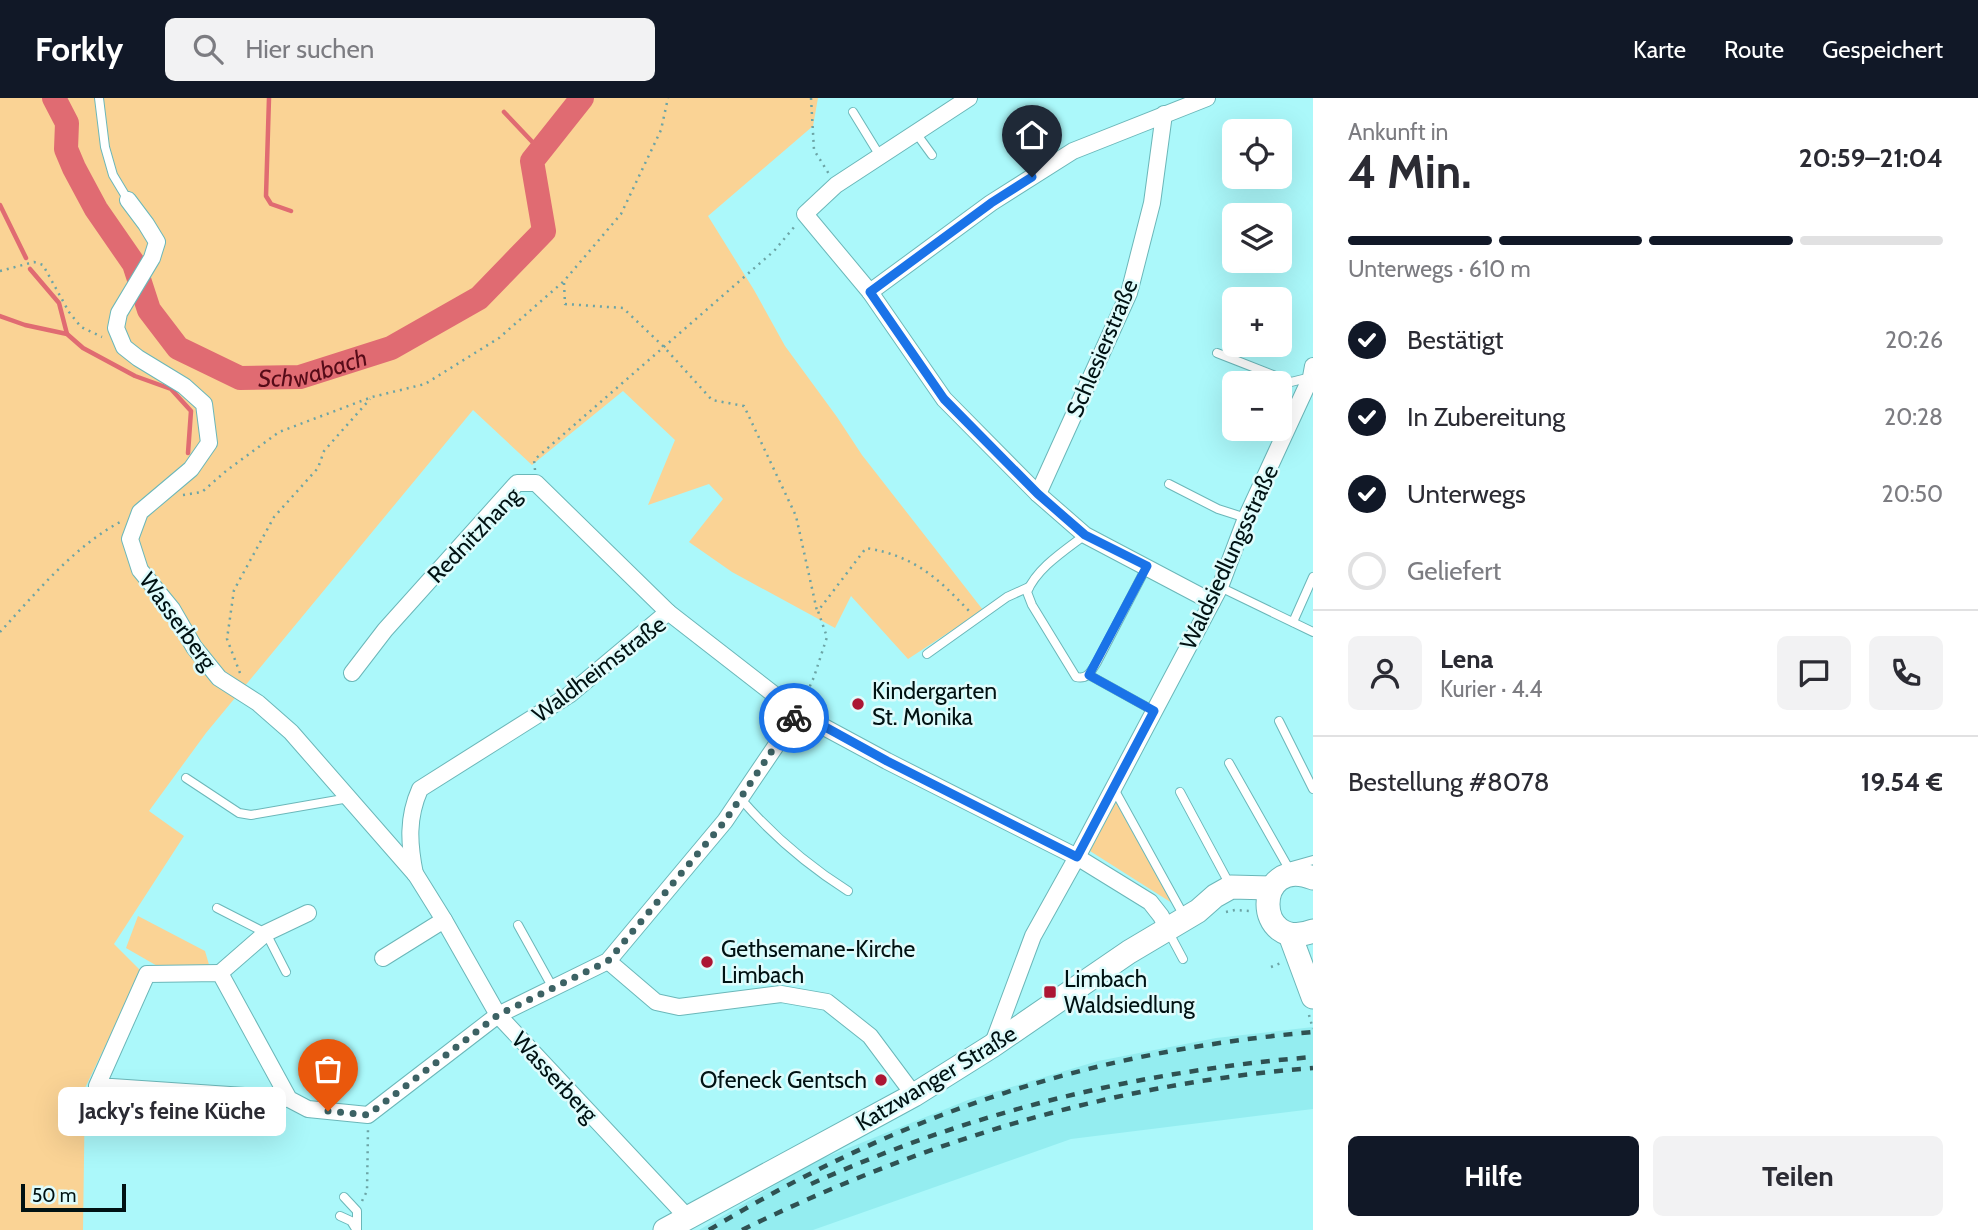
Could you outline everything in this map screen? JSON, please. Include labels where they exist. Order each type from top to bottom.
[{"type":"main road","points":[[1311,992],[1296,956],[1302,933],[1278,929],[1270,919],[1269,897],[1279,880],[1290,874],[1303,874],[1313,878]]},
{"type":"main road","name":"Katzwanger Straße","points":[[665,1230],[914,1096],[1231,887]]},
{"type":"main road","points":[[1231,887],[1269,897]]},
{"type":"main road","name":"Katzwanger Straße","points":[[1183,919],[1239,902],[1269,897]]},
{"type":"main road","points":[[1311,992],[1313,940]]},
{"type":"street","points":[[968,98],[836,185],[805,214],[870,292],[944,399],[1038,494],[1085,535],[1147,566],[1216,594]]},
{"type":"street","points":[[870,292],[991,203],[1073,151],[1206,98]]},
{"type":"street","name":"Schlesierstraße","points":[[1038,494],[1129,293],[1152,203],[1164,114]]},
{"type":"street","points":[[128,200],[157,242],[152,258],[119,313],[116,328],[124,347],[184,386],[204,404],[209,443],[191,469],[140,512]]},
{"type":"street","name":"Waldsiedlungsstraße","points":[[992,1046],[1032,936],[1077,857],[1216,594],[1312,373]]},
{"type":"street","name":"Rednitzhang","points":[[352,673],[385,630],[517,483],[536,483],[668,612]]},
{"type":"street","name":"Wasserberg","points":[[140,512],[130,539],[140,570],[172,609],[194,647],[219,678],[246,695],[291,732],[416,875],[498,1015],[688,1217]]},
{"type":"street","name":"Waldheimstraße","points":[[416,875],[409,843],[412,807],[421,789],[569,695],[668,612],[801,706],[887,761],[1077,857],[1150,902],[1161,916],[1183,919]]},
{"type":"street","points":[[308,913],[266,933],[220,973],[147,974],[97,1086],[289,1099],[307,1109],[368,1115],[498,1015],[608,961],[725,821],[801,706]]},
{"type":"street","points":[[383,958],[444,920]]},
{"type":"street","points":[[608,961],[656,1002],[679,1007],[780,994],[827,1002],[870,1036],[914,1096]]},
{"type":"street","points":[[220,973],[289,1099]]},
{"type":"lane","points":[[99,98],[105,147],[113,175],[128,200]]},
{"type":"lane","points":[[853,112],[880,156]]},
{"type":"lane","points":[[916,133],[932,155]]},
{"type":"lane","points":[[1217,353],[1291,382],[1312,373]]},
{"type":"lane","points":[[1170,484],[1218,509],[1247,518]]},
{"type":"lane","points":[[1085,535],[1057,556],[1031,582],[1027,592],[1031,605],[1073,673],[1080,678],[1089,675],[1147,566]]},
{"type":"lane","points":[[1293,622],[1313,577]]},
{"type":"lane","points":[[927,654],[1007,597],[1028,587]]},
{"type":"lane","points":[[1216,594],[1313,632]]},
{"type":"lane","points":[[1089,675],[1154,711]]},
{"type":"lane","points":[[1279,721],[1313,789]]},
{"type":"lane","points":[[1229,763],[1288,867],[1313,860]]},
{"type":"lane","points":[[186,778],[239,813],[251,815],[349,798]]},
{"type":"lane","points":[[1113,787],[1183,919],[1183,959]]},
{"type":"lane","points":[[1180,792],[1231,887]]},
{"type":"lane","points":[[740,798],[779,841],[848,891]]},
{"type":"lane","points":[[217,908],[266,933],[286,972]]},
{"type":"lane","points":[[518,925],[553,988]]},
{"type":"lane","points":[[344,1197],[357,1211],[357,1230]]},
{"type":"lane","points":[[340,1216],[351,1221],[357,1230]]},
{"type":"path","points":[[173,485],[179,495],[202,492],[279,432],[372,397],[425,384],[499,338],[564,281],[621,214],[661,130],[668,98]]},
{"type":"path","points":[[811,98],[814,150],[836,185]]},
{"type":"path","points":[[536,483],[534,460],[774,251],[805,214]]},
{"type":"path","points":[[0,271],[34,262],[43,265],[69,312],[82,327],[124,347]]},
{"type":"path","points":[[564,281],[565,304],[623,308],[664,347],[712,400],[744,407],[796,516],[817,611]]},
{"type":"path","points":[[246,695],[227,639],[233,590],[274,517],[318,468],[324,451],[372,397]]},
{"type":"path","points":[[0,632],[48,580],[102,531],[140,512]]},
{"type":"path","points":[[801,706],[827,637],[818,611],[866,548],[892,552],[940,580],[976,619]]},
{"type":"path","points":[[1271,967],[1287,960]]},
{"type":"path","points":[[1310,1020],[1313,1029]]},
{"type":"path","points":[[357,1211],[367,1191],[368,1115]]},
{"type":"shaded area","points":[[0,98],[818,98],[813,126],[708,216],[785,346],[862,455],[983,610],[908,659],[851,596],[835,628],[732,572],[689,542],[723,499],[709,484],[648,505],[675,440],[623,391],[532,465],[473,410],[206,733],[149,811],[184,836],[114,944],[141,971],[85,1088],[83,1230],[0,1230]]},
{"type":"shaded area","points":[[1116,802],[1172,903],[1090,851]]},
{"type":"shaded area","points":[[138,916],[205,951],[210,968],[159,967],[126,948]]},
{"type":"shaded area","points":[[1313,1027],[1313,1109],[1071,1139],[813,1230],[699,1230],[816,1161],[968,1100],[1098,1061],[1216,1038]]},
{"type":"waterway","name":"Schwabach","points":[[54,98],[67,123],[66,149],[74,168],[96,209],[134,264],[149,310],[178,348],[240,378],[300,377],[391,348],[479,298],[544,231],[532,161],[582,98]]},
{"type":"waterway","points":[[269,98],[266,196],[271,204],[291,211]]},
{"type":"waterway","points":[[504,112],[540,150]]},
{"type":"waterway","points":[[0,205],[26,258]]},
{"type":"waterway","points":[[30,269],[59,303],[67,334]]},
{"type":"waterway","points":[[0,316],[25,325],[67,334],[83,348],[135,376],[171,389],[191,411],[188,453]]},
{"type":"railway","points":[[709,1230],[781,1189],[854,1153],[926,1121],[999,1095],[1074,1073],[1151,1055],[1230,1041],[1313,1032]]},
{"type":"railway","points":[[811,1184],[932,1136],[1056,1099],[1184,1073],[1313,1057]]},
{"type":"railway","points":[[742,1230],[879,1170],[1020,1122],[1165,1087],[1313,1068]]},
{"type":"way so far","points":[[328,1111],[368,1115],[498,1015],[608,961],[725,821],[794,718]]},
{"type":"place","name":"Kindergarten St. Monika","points":[[858,704]]},
{"type":"place","name":"Gethsemane-Kirche Limbach","points":[[707,962]]},
{"type":"place","name":"Limbach Waldsiedlung","points":[[1050,992]]},
{"type":"place","name":"Ofeneck Gentsch","points":[[881,1080]]},
{"type":"place","name":"Jacky's feine Küche","points":[[328,1111]]},
{"type":"route","points":[[794,718],[798,712],[887,761],[1077,857],[1154,711],[1089,675],[1147,566],[1085,535],[1038,494],[944,399],[870,292],[991,203],[1032,177]]}]
